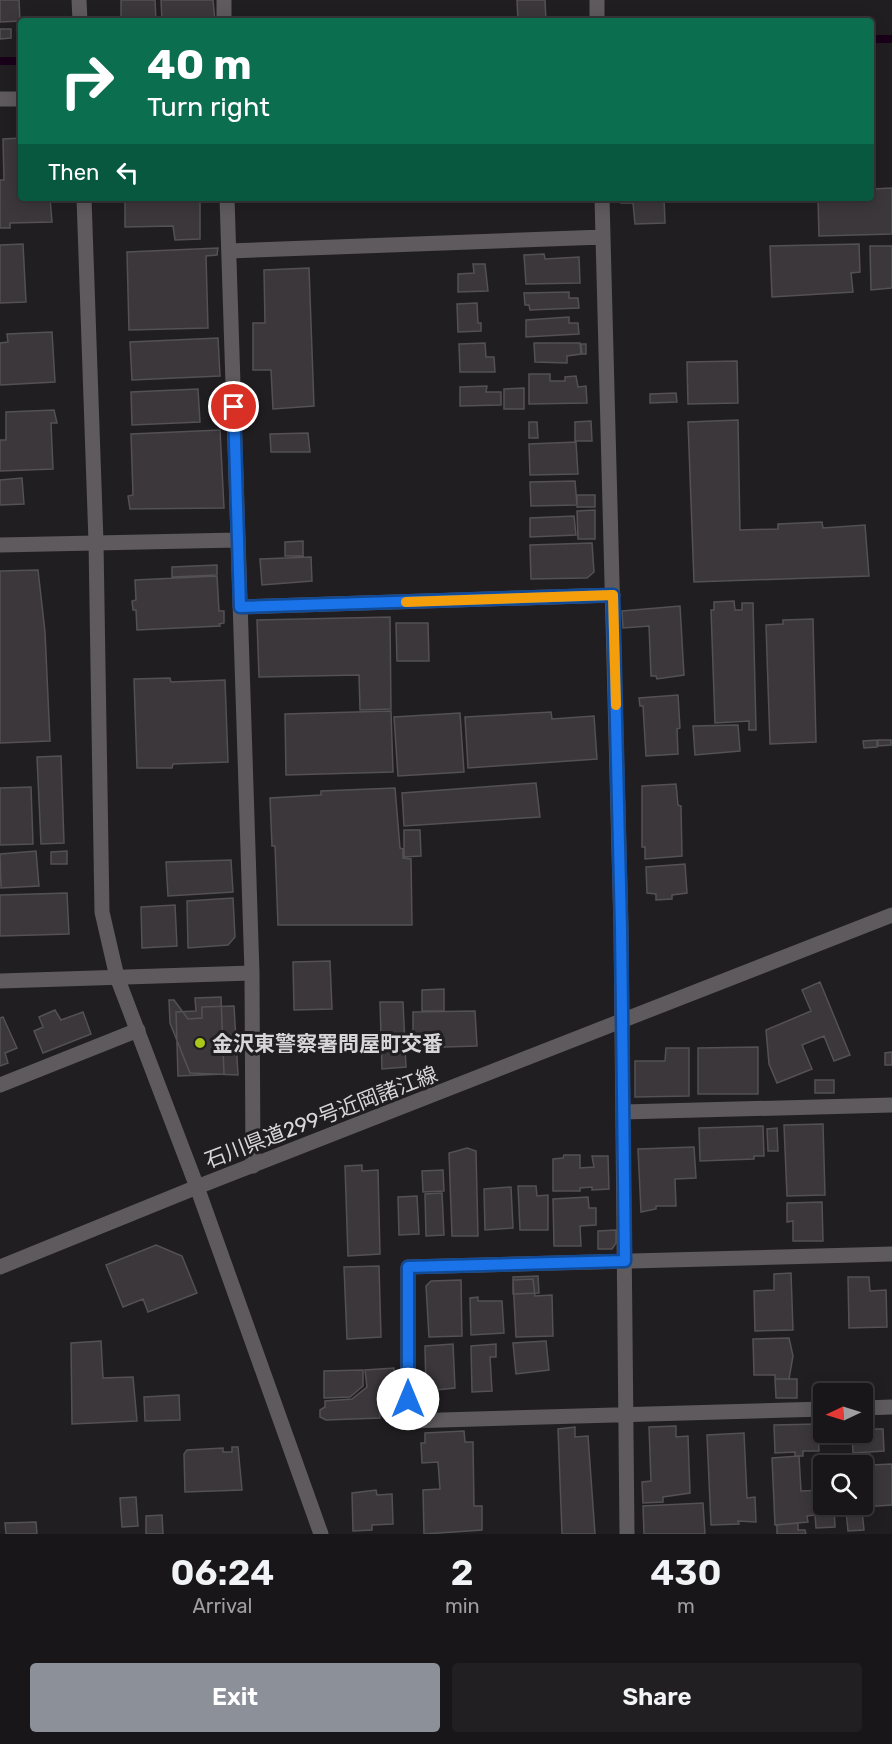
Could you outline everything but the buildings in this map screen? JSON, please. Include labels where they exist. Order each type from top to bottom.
[{"type":"street","points":[[80,0],[80,18]]},
{"type":"street","points":[[224,0],[224,18]]},
{"type":"street","points":[[597,0],[597,18]]},
{"type":"street","points":[[0,99],[18,99]]},
{"type":"street","points":[[84,201],[96,542],[102,912],[117,977],[196,1187],[321,1534]]},
{"type":"street","points":[[227,201],[252,973],[253,1166]]},
{"type":"street","points":[[602,201],[622,1022],[627,1534]]},
{"type":"street","points":[[229,251],[603,237]]},
{"type":"street","points":[[0,545],[238,540]]},
{"type":"street","points":[[240,607],[613,595]]},
{"type":"street","name":"石川県道299号近岡諸江線","points":[[0,1267],[196,1187],[892,915]]},
{"type":"street","points":[[0,981],[252,973]]},
{"type":"street","points":[[0,1085],[138,1030]]},
{"type":"street","points":[[623,1112],[892,1105]]},
{"type":"street","points":[[813,1409],[408,1421],[408,1267],[892,1254]]},
{"type":"street","points":[[873,1408],[892,1407]]},
{"type":"waterway","points":[[874,39],[892,39]]},
{"type":"waterway","points":[[0,61],[18,61]]},
{"type":"slow traffic","points":[[406,602],[613,595],[616,705]]},
{"type":"place","name":"金沢東警察署問屋町交番","points":[[200,1043]]},
{"type":"route","points":[[234,407],[240,607],[613,595],[621,928],[625,1261],[408,1267],[408,1399]]}]
